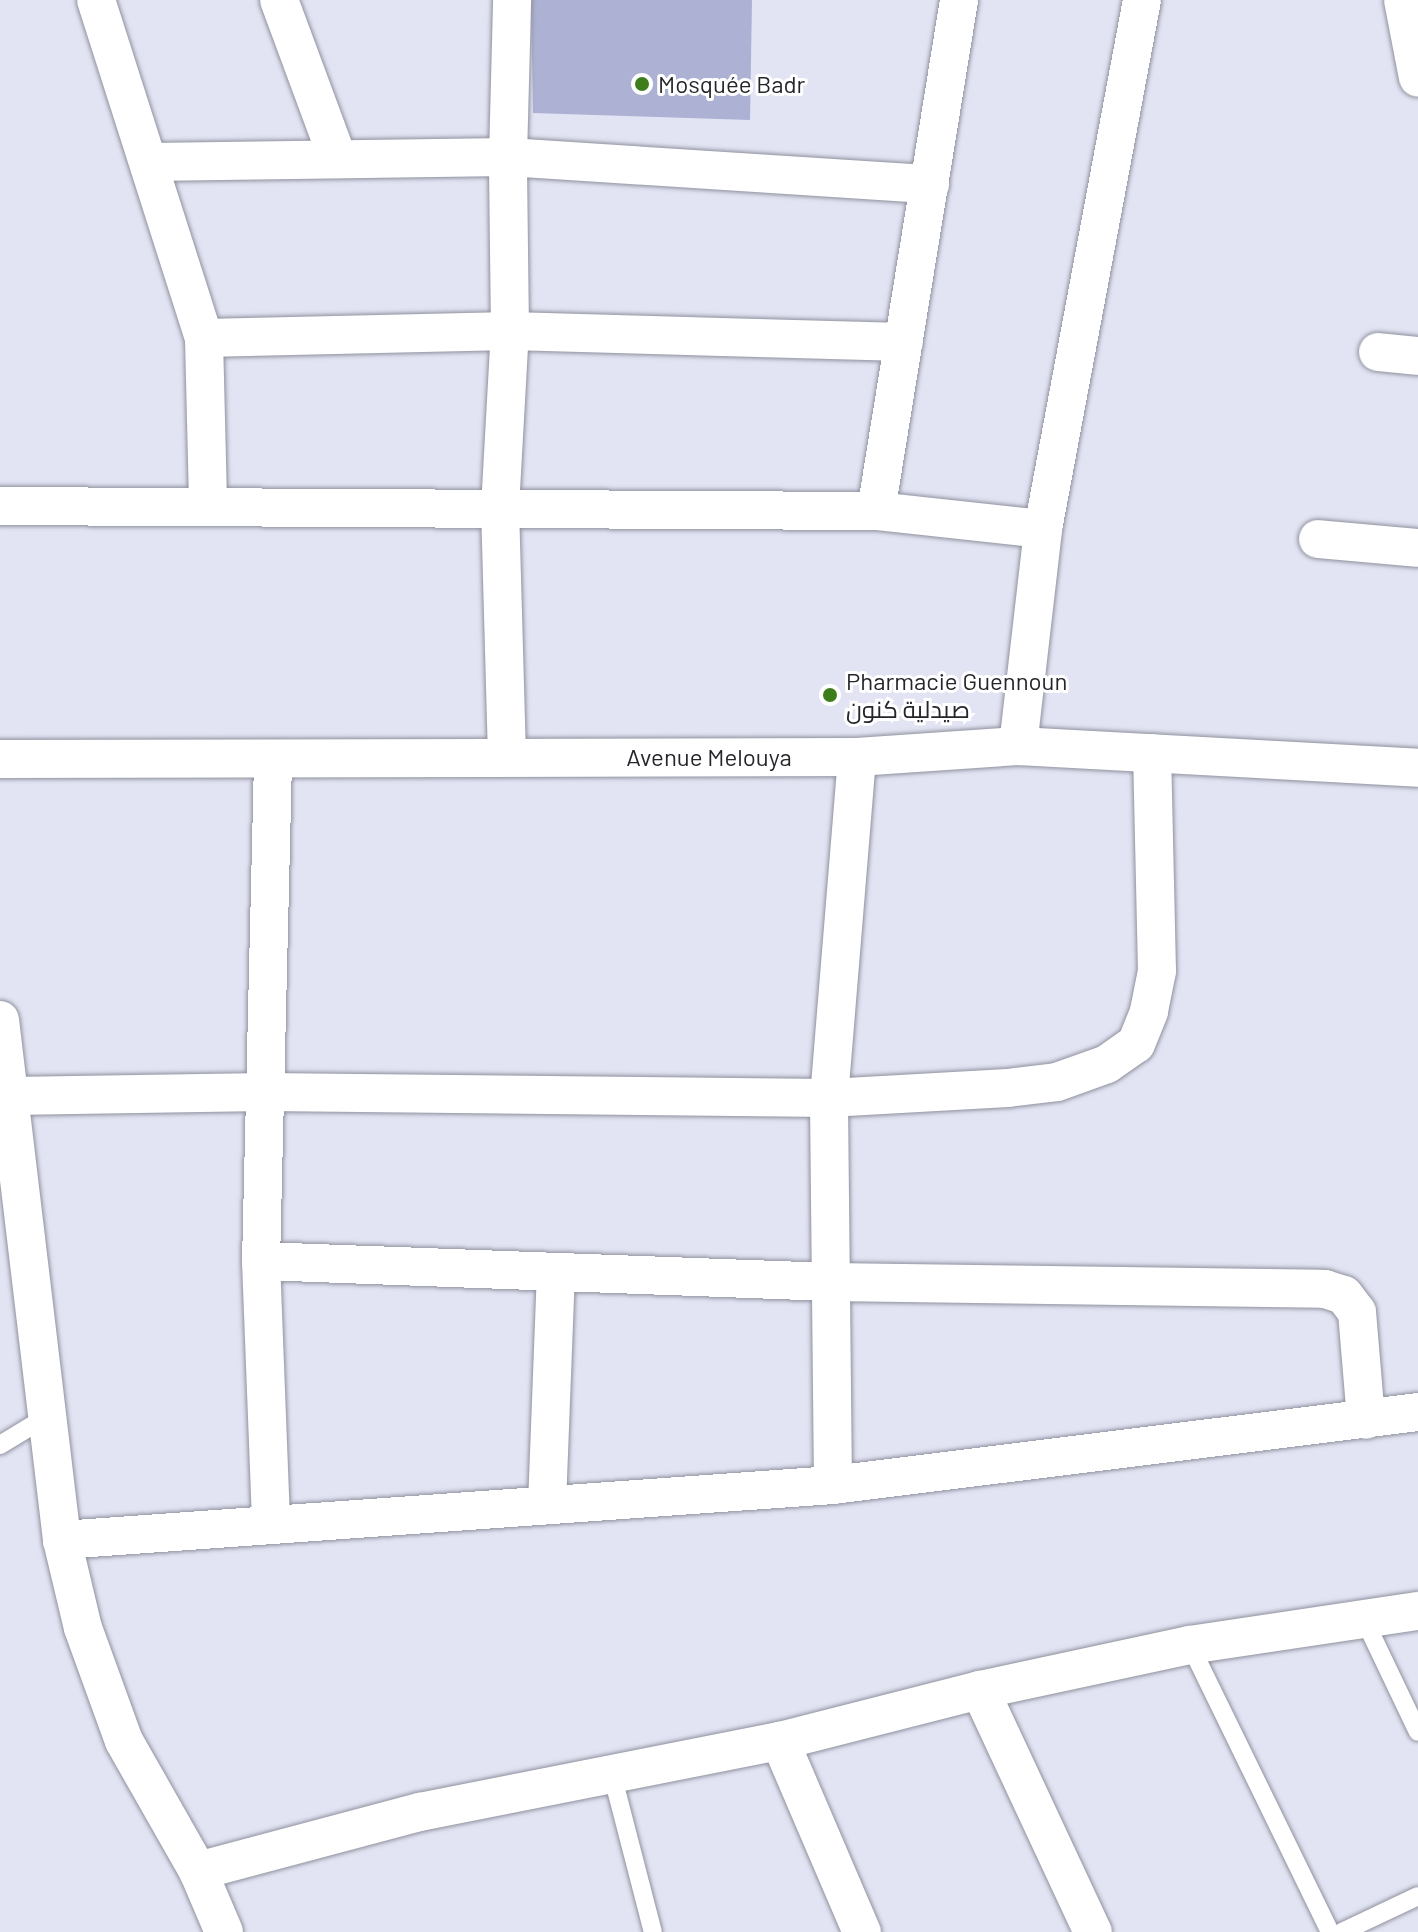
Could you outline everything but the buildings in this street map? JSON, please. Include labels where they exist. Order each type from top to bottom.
[{"type":"street","points":[[96,0],[204,338],[208,506]]},
{"type":"street","points":[[279,0],[337,157]]},
{"type":"street","points":[[507,757],[500,508],[510,331],[508,157],[512,0]]},
{"type":"street","points":[[876,511],[959,0]]},
{"type":"street","points":[[1018,746],[1043,529],[1142,0]]},
{"type":"street","points":[[1403,0],[1418,78]]},
{"type":"street","points":[[149,162],[508,157],[930,184]]},
{"type":"street","points":[[204,338],[510,331],[904,342]]},
{"type":"street","points":[[1378,352],[1418,356]]},
{"type":"street","points":[[0,506],[876,511],[1043,529]]},
{"type":"street","points":[[1318,539],[1418,548]]},
{"type":"street","name":"Avenue Melouya","points":[[0,759],[273,761],[857,757],[1018,746],[1418,768]]},
{"type":"street","points":[[10,1096],[265,1092],[829,1098],[1008,1088],[1057,1082],[1107,1064],[1136,1044],[1149,1011],[1157,971],[1152,753]]},
{"type":"street","points":[[833,1485],[829,1098],[857,757]]},
{"type":"street","points":[[271,1525],[261,1261],[273,761]]},
{"type":"street","points":[[0,1020],[62,1540],[83,1628],[124,1741],[198,1871],[224,1932]]},
{"type":"street","points":[[261,1261],[830,1282],[1325,1289],[1344,1295],[1357,1312],[1366,1420]]},
{"type":"street","points":[[547,1505],[556,1272]]},
{"type":"street","points":[[62,1540],[833,1485],[1418,1412]]},
{"type":"street","points":[[198,1871],[420,1812],[780,1741],[980,1690],[1190,1645],[1418,1611]]},
{"type":"street","points":[[980,1690],[1093,1932]]},
{"type":"street","points":[[780,1741],[862,1932]]},
{"type":"lane","points":[[0,1445],[46,1417]]},
{"type":"lane","points":[[1364,1619],[1418,1732]]},
{"type":"lane","points":[[1190,1645],[1330,1932]]},
{"type":"lane","points":[[612,1774],[653,1932]]},
{"type":"lane","points":[[1342,1932],[1418,1896]]},
{"type":"place","name":"Mosquée Badr","points":[[642,84]]},
{"type":"place","name":"Pharmacie Guennoun صيدلية كنون","points":[[830,695]]}]
